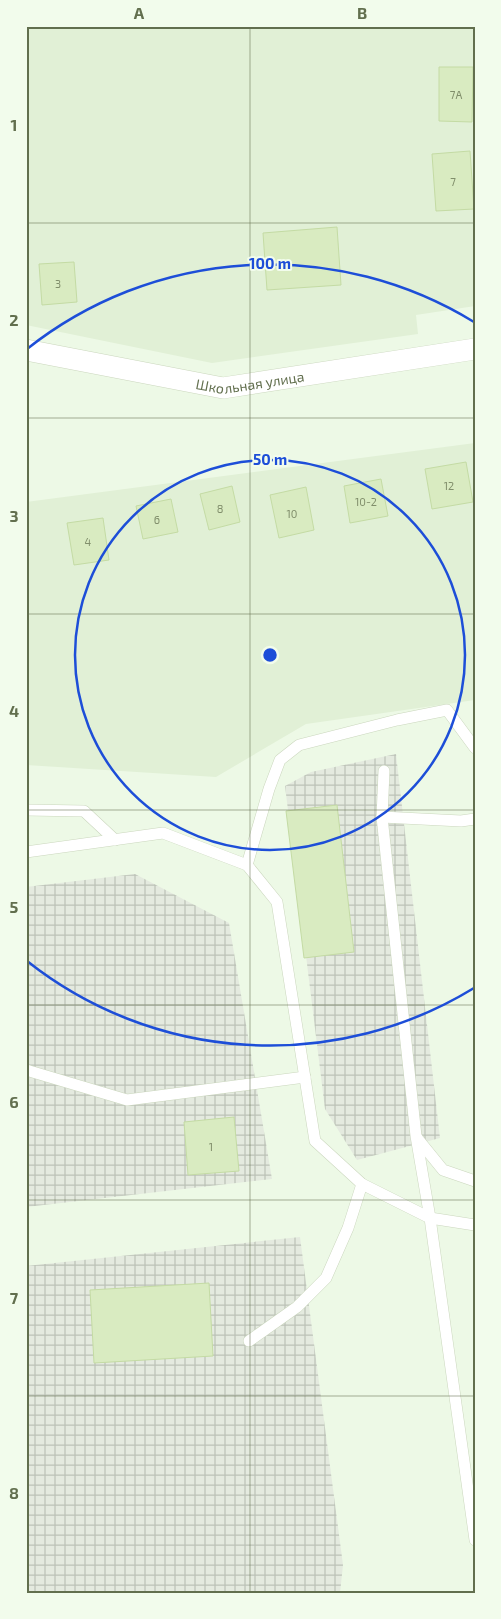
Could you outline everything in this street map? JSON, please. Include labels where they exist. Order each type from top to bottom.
[{"type":"street","name":"Школьная улица","points":[[26,350],[223,388],[475,349]]},
{"type":"lane","points":[[247,865],[269,789],[280,760],[299,745],[397,720],[447,710],[475,748]]},
{"type":"lane","points":[[384,771],[382,817],[416,1136],[430,1218],[475,1540]]},
{"type":"lane","points":[[26,810],[84,811],[115,840]]},
{"type":"lane","points":[[382,817],[461,821],[475,819]]},
{"type":"lane","points":[[26,852],[163,833],[247,865],[277,902],[315,1141],[362,1184],[430,1218],[475,1225]]},
{"type":"lane","points":[[26,1070],[127,1100],[305,1077]]},
{"type":"lane","points":[[416,1136],[443,1170],[475,1181]]},
{"type":"lane","points":[[249,1341],[297,1307],[326,1278],[348,1228],[362,1184]]},
{"type":"shaded area","points":[[26,26],[475,26],[475,306],[416,315],[418,334],[212,363],[26,325]]},
{"type":"shaded area","points":[[475,443],[475,700],[306,724],[216,777],[26,765],[26,502]]},
{"type":"shaded area","points":[[396,754],[440,1138],[357,1160],[325,1109],[285,786],[311,772]]},
{"type":"shaded area","points":[[135,874],[229,923],[272,1179],[26,1207],[26,887]]},
{"type":"shaded area","points":[[300,1237],[343,1565],[340,1593],[26,1593],[26,1266]]},
{"type":"building","points":[[439,67],[473,67],[472,122],[439,121]]},
{"type":"building","points":[[470,151],[474,209],[436,211],[432,154]]},
{"type":"building","points":[[337,227],[341,285],[267,290],[263,233]]},
{"type":"building","points":[[74,262],[77,302],[42,305],[39,264]]},
{"type":"building","points":[[466,462],[473,502],[432,509],[425,469]]},
{"type":"building","points":[[381,479],[388,516],[350,523],[344,486]]},
{"type":"building","points":[[232,486],[240,522],[209,530],[200,494]]},
{"type":"building","points":[[306,487],[314,530],[279,538],[270,495]]},
{"type":"building","points":[[171,499],[178,532],[143,539],[136,506]]},
{"type":"building","points":[[103,518],[109,560],[74,565],[67,523]]},
{"type":"building","points":[[337,805],[354,952],[304,958],[286,811]]},
{"type":"building","points":[[234,1117],[239,1171],[188,1175],[184,1122]]},
{"type":"building","points":[[209,1283],[213,1356],[94,1363],[90,1290]]}]
